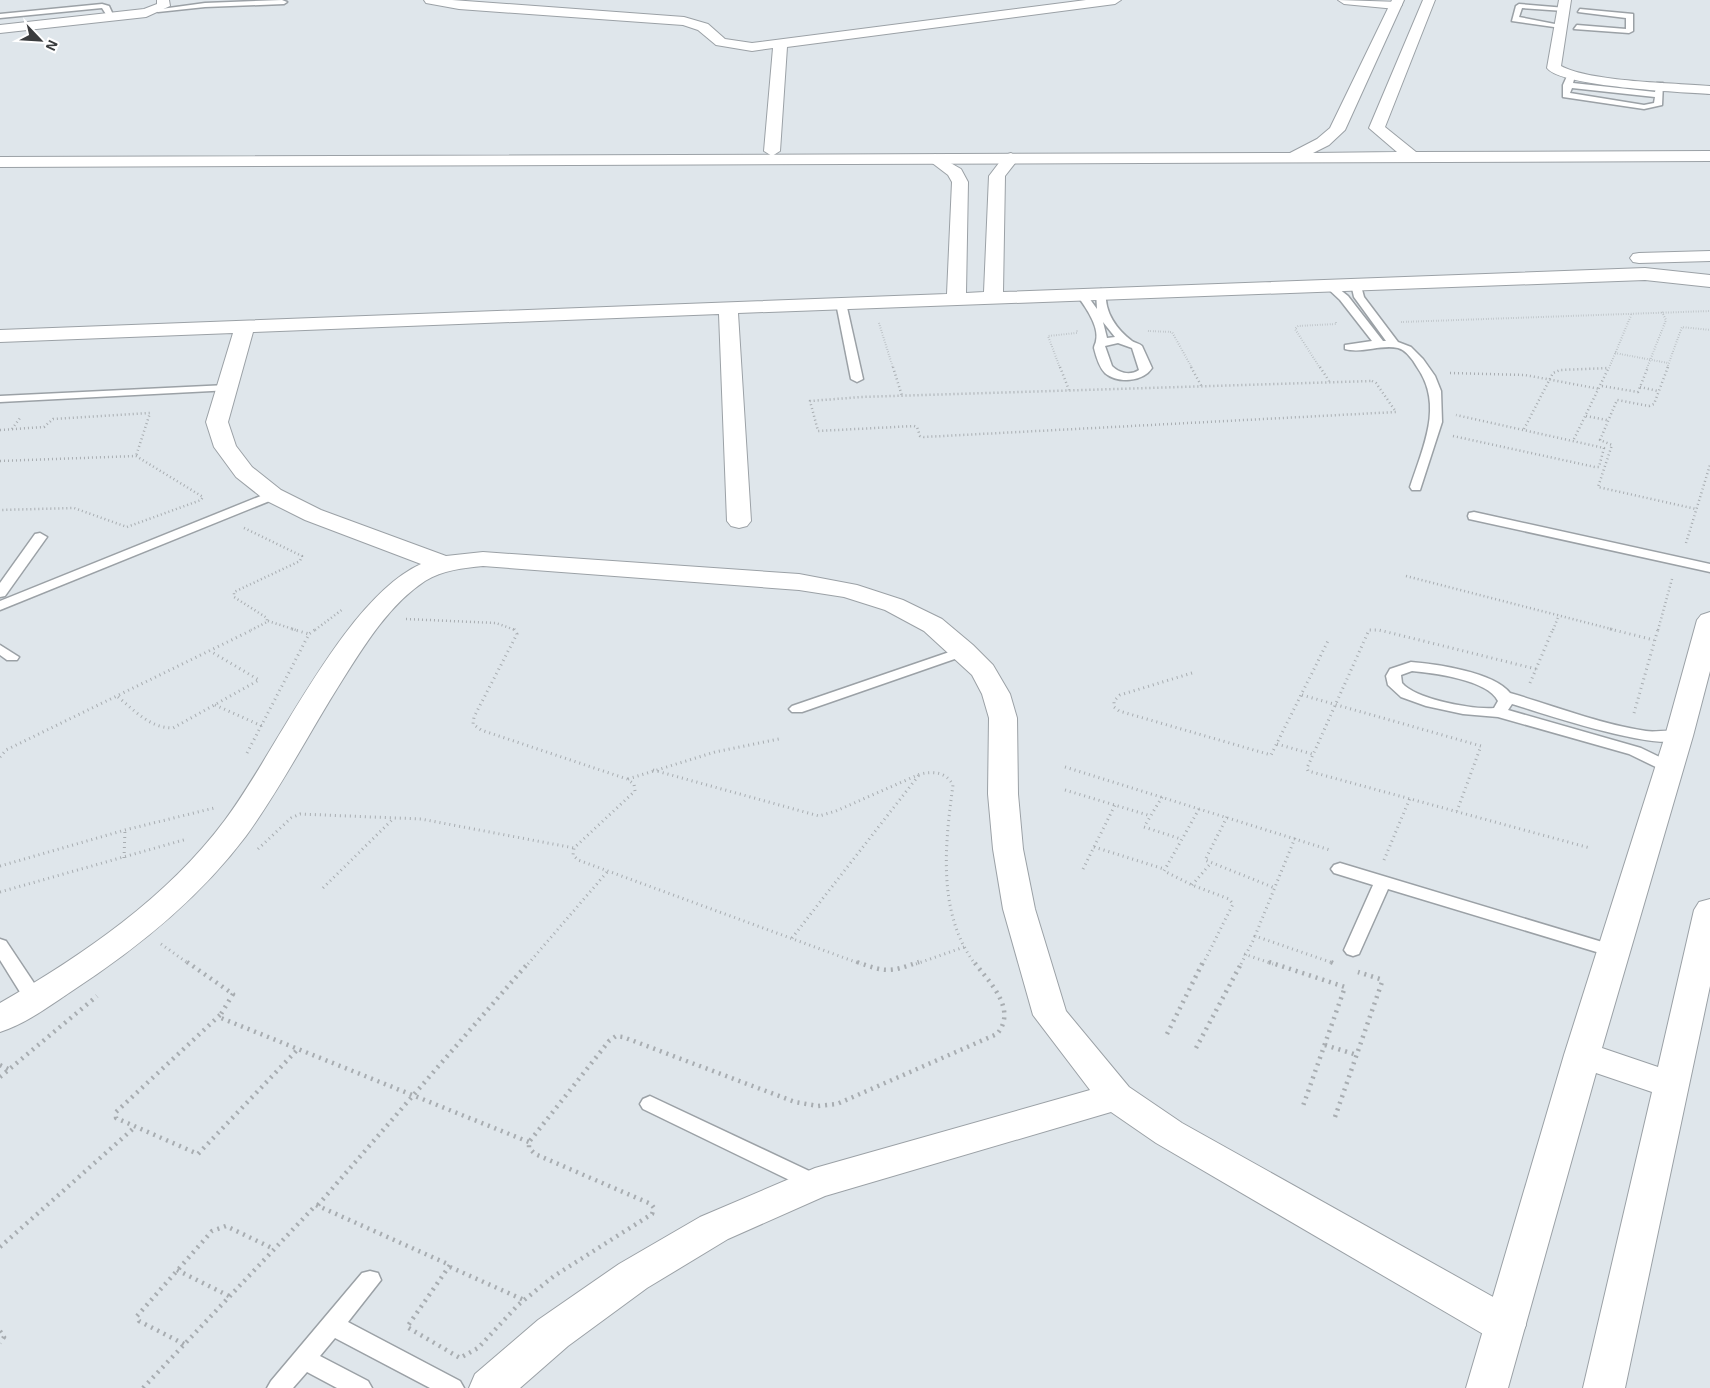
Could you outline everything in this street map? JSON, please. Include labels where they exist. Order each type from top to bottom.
[{"type":"street","points":[[430,0],[459,5],[684,21],[703,27],[726,44],[752,47],[780,45],[1115,0]]},
{"type":"street","points":[[1294,157],[1312,148],[1337,130],[1397,2],[1344,0]]},
{"type":"street","points":[[1406,151],[1382,134],[1377,128],[1429,0]]},
{"type":"street","points":[[0,29],[112,17],[161,5]]},
{"type":"street","points":[[1564,5],[1554,68],[1557,72],[1573,78],[1660,90],[1710,90]]},
{"type":"street","points":[[1575,43],[1581,5]]},
{"type":"street","points":[[772,151],[780,45]]},
{"type":"street","points":[[1573,59],[1571,68],[1573,78]]},
{"type":"street","points":[[1573,78],[1710,84]]},
{"type":"street","points":[[0,153],[772,151],[935,159],[1294,157],[1406,151],[1710,146]]},
{"type":"street","points":[[0,162],[879,155],[1312,148],[1710,156]]},
{"type":"street","points":[[994,289],[997,176],[1011,158]]},
{"type":"street","points":[[935,159],[955,172],[960,182],[956,290]]},
{"type":"street","points":[[0,320],[994,289],[1710,256]]},
{"type":"street","points":[[994,289],[1080,293],[1645,274],[1705,280],[1700,266],[1684,257]]},
{"type":"street","points":[[0,336],[841,303],[956,290]]},
{"type":"street","points":[[728,307],[739,521]]},
{"type":"street","points":[[246,327],[217,422],[225,447],[244,472],[273,495],[313,515],[444,564]]},
{"type":"street","points":[[0,1019],[35,1000],[124,938],[194,876],[246,816],[322,689],[359,634],[381,609],[415,577],[444,564],[483,559],[799,582],[848,590],[894,605],[933,625],[964,651],[983,671],[996,694],[1003,718],[1003,794],[1008,849],[1018,909],[1050,1015],[1116,1097],[1169,1133],[1505,1325]]},
{"type":"street","points":[[1487,1388],[1612,951],[1673,752],[1710,620]]},
{"type":"street","points":[[1604,1388],[1710,910]]},
{"type":"street","points":[[1582,1056],[1671,1086]]},
{"type":"street","points":[[490,1388],[553,1333],[633,1276],[714,1228],[815,1183],[1116,1097]]},
{"type":"lane","points":[[161,5],[284,2]]},
{"type":"lane","points":[[1561,26],[1515,20],[1518,6],[1521,5],[1564,5]]},
{"type":"lane","points":[[1578,27],[1629,31],[1630,16],[1581,5]]},
{"type":"lane","points":[[0,16],[102,6],[107,7],[112,17]]},
{"type":"lane","points":[[1573,78],[1565,94],[1570,97],[1644,106],[1658,105],[1660,90]]},
{"type":"lane","points":[[1328,284],[1344,298],[1381,345]]},
{"type":"lane","points":[[1356,284],[1359,297],[1395,345]]},
{"type":"lane","points":[[1101,292],[1101,304],[1114,332],[1136,346],[1146,368],[1141,374],[1125,376],[1111,372],[1098,347],[1102,343],[1112,340],[1126,340]]},
{"type":"lane","points":[[1080,293],[1087,300],[1092,311],[1101,333],[1102,343]]},
{"type":"lane","points":[[841,303],[857,379]]},
{"type":"lane","points":[[1348,347],[1395,345],[1409,349],[1429,372],[1437,388],[1439,411],[1416,487]]},
{"type":"lane","points":[[0,398],[227,388]]},
{"type":"lane","points":[[0,606],[273,495]]},
{"type":"lane","points":[[1474,516],[1710,568]]},
{"type":"lane","points":[[0,593],[40,537]]},
{"type":"lane","points":[[797,709],[964,651]]},
{"type":"lane","points":[[1422,666],[1486,682],[1499,689],[1506,697],[1627,733],[1654,737],[1673,752],[1635,751],[1499,712],[1482,714],[1408,695],[1394,683],[1393,677],[1395,672],[1402,668],[1422,666]]},
{"type":"lane","points":[[1499,712],[1506,697]]},
{"type":"lane","points":[[1340,869],[1612,951]]},
{"type":"lane","points":[[1353,950],[1382,882]]},
{"type":"lane","points":[[0,945],[35,1000]]},
{"type":"lane","points":[[650,1104],[815,1183]]},
{"type":"lane","points":[[279,1388],[370,1280]]},
{"type":"lane","points":[[332,1325],[452,1388]]},
{"type":"lane","points":[[304,1359],[360,1388]]},
{"type":"path","points":[[1393,322],[1710,311]]},
{"type":"path","points":[[1602,386],[1636,392],[1640,387],[1666,319],[1662,312]]},
{"type":"path","points":[[1574,440],[1602,386],[1632,313]]},
{"type":"path","points":[[877,314],[902,396]]},
{"type":"path","points":[[1329,382],[1295,329],[1298,326],[1336,324],[1332,316]]},
{"type":"path","points":[[1069,391],[1048,336],[1077,332],[1074,323]]},
{"type":"path","points":[[1696,509],[1598,488],[1612,445],[1600,440],[1607,420],[1618,400],[1653,406],[1682,327],[1710,330]]},
{"type":"path","points":[[1144,332],[1172,332],[1202,387]]},
{"type":"path","points":[[1615,353],[1668,363]]},
{"type":"path","points":[[1524,429],[1553,373],[1560,370],[1609,368]]},
{"type":"path","points":[[1429,372],[1525,375],[1600,389]]},
{"type":"path","points":[[1375,382],[1396,412],[924,437],[920,436],[916,426],[816,430],[810,401],[902,396],[1375,382]]},
{"type":"path","points":[[1640,387],[1658,391]]},
{"type":"path","points":[[1432,432],[1596,467],[1599,467],[1603,456],[1604,446],[1439,411]]},
{"type":"path","points":[[0,430],[44,427],[53,419],[150,413],[136,456]]},
{"type":"path","points":[[1586,416],[1607,420]]},
{"type":"path","points":[[0,461],[136,456],[203,499],[126,527],[74,508],[0,510]]},
{"type":"path","points":[[1603,456],[1608,456]]},
{"type":"path","points":[[1685,546],[1710,465]]},
{"type":"path","points":[[242,527],[302,556],[300,561],[234,592],[234,597],[267,618],[268,621],[309,634]]},
{"type":"path","points":[[1406,576],[1654,640]]},
{"type":"path","points":[[1628,714],[1634,714],[1673,576]]},
{"type":"path","points":[[245,758],[309,634],[349,604],[367,601],[381,609],[496,623],[514,628],[517,634],[474,717],[473,724],[481,730],[634,784],[635,791],[574,848],[574,858],[881,971],[890,972],[964,947]]},
{"type":"path","points":[[1530,688],[1559,615]]},
{"type":"path","points":[[0,757],[6,750],[118,697],[268,621]]},
{"type":"path","points":[[1536,669],[1374,629],[1369,630],[1306,766],[1308,771],[1590,848]]},
{"type":"path","points":[[1192,673],[1120,695],[1114,701],[1114,707],[1119,711],[1271,755],[1330,639]]},
{"type":"path","points":[[118,697],[162,729],[173,728],[256,683],[259,678],[209,651]]},
{"type":"path","points":[[1302,695],[1336,703],[1481,746],[1457,811]]},
{"type":"path","points":[[214,705],[262,726]]},
{"type":"path","points":[[627,780],[715,752],[779,740]]},
{"type":"path","points":[[1277,744],[1312,754]]},
{"type":"path","points":[[1065,768],[1332,850]]},
{"type":"path","points":[[792,938],[920,774]]},
{"type":"path","points":[[1065,790],[1151,816]]},
{"type":"path","points":[[1162,797],[1144,827],[1181,839]]},
{"type":"path","points":[[1378,862],[1384,860],[1410,798]]},
{"type":"path","points":[[1084,869],[1115,805]]},
{"type":"path","points":[[0,866],[125,830],[219,806],[213,812]]},
{"type":"path","points":[[1164,869],[1199,809]]},
{"type":"path","points":[[323,888],[395,817]]},
{"type":"path","points":[[1227,817],[1205,860],[1275,888]]},
{"type":"path","points":[[410,818],[574,848]]},
{"type":"path","points":[[124,858],[125,830]]},
{"type":"path","points":[[0,892],[183,842],[190,837]]},
{"type":"path","points":[[1196,1048],[1244,954],[1255,937],[1295,838]]},
{"type":"path","points":[[1094,847],[1164,869],[1169,875],[1229,899],[1233,904],[1167,1034]]},
{"type":"path","points":[[1192,885],[1211,864]]},
{"type":"path","points":[[318,1205],[608,871]]},
{"type":"path","points":[[1255,937],[1340,966]]},
{"type":"path","points":[[159,943],[232,993],[221,1014],[116,1112],[115,1116],[118,1120],[195,1154],[199,1153],[298,1049]]},
{"type":"path","points":[[1244,954],[1345,987],[1303,1106]]},
{"type":"path","points":[[1335,1117],[1382,982],[1377,978],[1350,969]]},
{"type":"path","points":[[221,1014],[222,1018],[529,1142]]},
{"type":"path","points":[[1325,1045],[1357,1055]]},
{"type":"path","points":[[0,1065],[10,1070]]},
{"type":"path","points":[[0,1247],[134,1127]]},
{"type":"path","points":[[184,1344],[139,1321],[137,1316],[141,1308],[212,1231],[226,1226],[274,1249]]},
{"type":"path","points":[[450,1268],[524,1300]]},
{"type":"path","points":[[177,1270],[229,1296]]},
{"type":"path","points":[[0,1331],[4,1337],[0,1343]]}]
